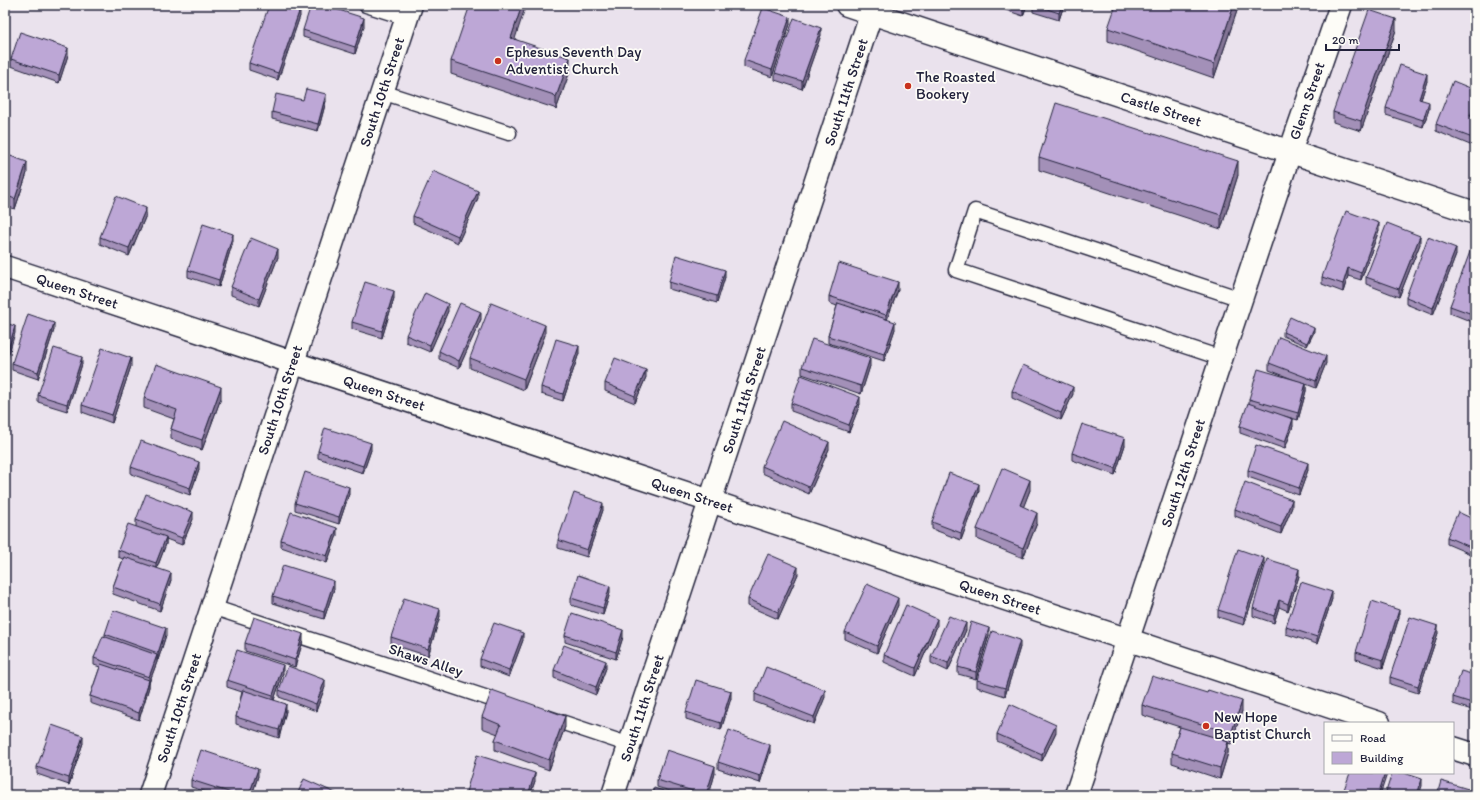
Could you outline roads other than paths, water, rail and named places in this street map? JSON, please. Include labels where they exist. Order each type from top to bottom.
[{"type":"street","name":"Castle Street","points":[[847,5],[873,9],[1290,152],[1475,213]]},
{"type":"street","name":"Glenn Street","points":[[1290,152],[1341,5]]},
{"type":"street","name":"South 11th Street","points":[[613,795],[873,9]]},
{"type":"street","name":"South 10th Street","points":[[150,795],[409,12]]},
{"type":"street","name":"South 12th Street","points":[[1076,795],[1290,152]]},
{"type":"street","name":"Queen Street","points":[[5,267],[1376,722]]},
{"type":"street","points":[[1454,748],[1475,755]]},
{"type":"lane","points":[[366,5],[409,12]]},
{"type":"lane","points":[[382,92],[509,133]]},
{"type":"lane","points":[[1221,358],[956,270],[975,211],[1241,299]]},
{"type":"lane","name":"Shaws Alley","points":[[212,607],[516,707]]},
{"type":"lane","points":[[531,712],[630,745]]},
{"type":"place","name":"Ephesus Seventh Day Adventist Church","points":[[498,61]]},
{"type":"place","name":"The Roasted Bookery","points":[[908,86]]},
{"type":"place","name":"New Hope Baptist Church","points":[[1206,726]]}]
